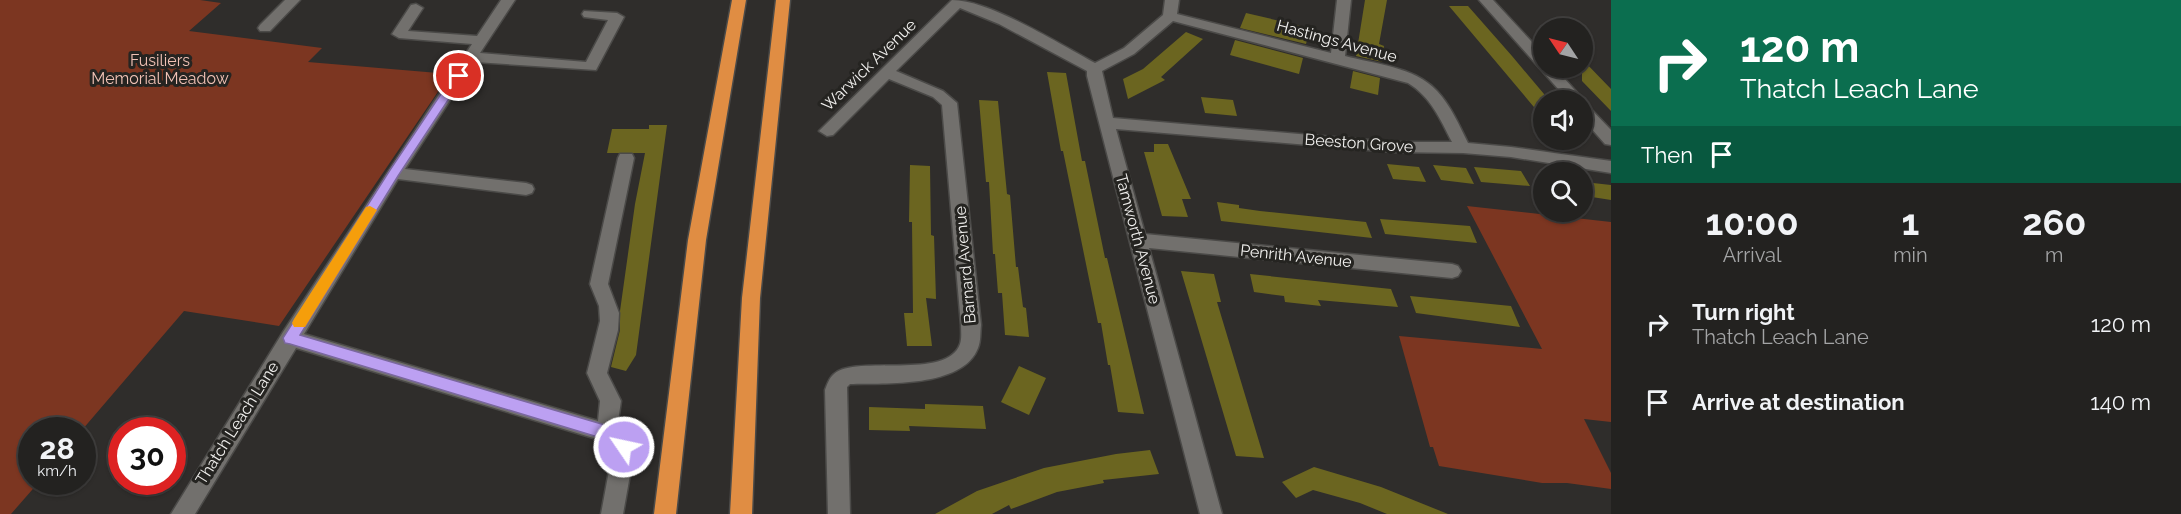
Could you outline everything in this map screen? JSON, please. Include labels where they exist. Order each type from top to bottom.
[{"type":"highway","points":[[665,514],[697,240],[739,0]]},
{"type":"highway","points":[[741,514],[751,298],[783,0]]},
{"type":"street","points":[[265,28],[293,0]]},
{"type":"street","name":"Thatch Leach Lane","points":[[182,514],[394,173],[508,0]]},
{"type":"street","points":[[1338,58],[1344,0]]},
{"type":"street","points":[[1486,0],[1533,52]]},
{"type":"street","points":[[959,1],[1004,21],[1095,69],[1129,51],[1171,8]]},
{"type":"street","name":"Warwick Avenue","points":[[827,131],[959,1]]},
{"type":"street","points":[[416,8],[399,34],[481,41]]},
{"type":"street","name":"Hastings Avenue","points":[[1171,8],[1413,80],[1428,89],[1442,108],[1462,148]]},
{"type":"street","points":[[471,57],[591,67],[617,17],[589,14]]},
{"type":"street","name":"Tamworth Avenue","points":[[1095,69],[1094,76],[1211,514]]},
{"type":"street","name":"Barnard Avenue","points":[[839,514],[835,390],[839,381],[847,376],[937,370],[956,362],[968,348],[971,326],[949,103],[938,94],[888,73]]},
{"type":"street","points":[[1555,78],[1567,90]]},
{"type":"street","points":[[1593,120],[1611,140]]},
{"type":"street","name":"Beeston Grove","points":[[1107,123],[1392,147],[1462,148],[1511,152],[1611,167]]},
{"type":"street","points":[[605,432],[613,405],[609,391],[597,373],[610,321],[608,305],[600,294],[599,284],[626,158]]},
{"type":"street","points":[[394,173],[526,189]]},
{"type":"street","name":"Penrith Avenue","points":[[1139,240],[1452,271]]},
{"type":"street","points":[[290,338],[605,432],[617,438],[624,447],[612,514]]},
{"type":"green space","name":"Fusiliers Memorial Meadow","points":[[0,0],[200,0],[221,3],[189,31],[322,48],[308,62],[450,74],[279,326],[184,311],[93,417],[18,417],[18,495],[28,495],[11,514],[0,514]]},
{"type":"green space","points":[[1467,206],[1533,213],[1533,222],[1593,222],[1593,220],[1611,222],[1611,422],[1584,419],[1611,473],[1611,489],[1567,483],[1542,483],[1439,466],[1433,447],[1430,447],[1399,336],[1542,349]]},
{"type":"building","points":[[1365,0],[1387,0],[1379,44],[1384,46],[1382,62],[1356,56]]},
{"type":"building","points":[[1449,6],[1468,6],[1541,90],[1533,90],[1533,106]]},
{"type":"building","points":[[1246,13],[1310,28],[1306,44],[1240,28]]},
{"type":"building","points":[[1186,32],[1203,39],[1161,77],[1165,80],[1128,99],[1123,79],[1143,69]]},
{"type":"building","points":[[1235,40],[1303,58],[1299,74],[1230,55]]},
{"type":"building","points":[[1593,70],[1611,89],[1611,111],[1593,90],[1582,81],[1582,78],[1593,78]]},
{"type":"building","points":[[1353,71],[1380,78],[1378,95],[1350,88]]},
{"type":"building","points":[[1047,72],[1066,73],[1082,161],[1085,161],[1105,258],[1107,258],[1144,414],[1118,412],[1101,323],[1098,323],[1063,151],[1061,151]]},
{"type":"building","points":[[1201,97],[1233,100],[1237,116],[1205,113]]},
{"type":"building","points":[[979,100],[998,101],[1016,267],[1018,267],[1023,307],[1026,308],[1029,337],[1005,335],[1002,293],[998,293],[995,254],[993,254],[989,182],[986,182]]},
{"type":"building","points":[[649,125],[667,125],[636,355],[626,371],[611,367],[620,330],[620,311],[635,204],[645,153],[607,153],[612,129],[649,129]]},
{"type":"building","points":[[1154,144],[1168,144],[1191,199],[1182,199],[1188,217],[1162,216],[1144,152],[1154,152]]},
{"type":"building","points":[[1387,164],[1419,167],[1426,182],[1393,179]]},
{"type":"building","points":[[910,165],[930,166],[931,235],[934,236],[936,299],[926,298],[932,346],[907,346],[904,313],[913,313],[912,222],[909,222]]},
{"type":"building","points":[[1433,165],[1466,168],[1474,184],[1441,180]]},
{"type":"building","points":[[1474,167],[1521,171],[1530,186],[1481,182]]},
{"type":"building","points":[[1593,183],[1611,185],[1611,200],[1593,197]]},
{"type":"building","points":[[1217,202],[1260,211],[1366,222],[1372,238],[1221,221]]},
{"type":"building","points":[[1380,219],[1470,226],[1477,243],[1385,234]]},
{"type":"building","points":[[1181,271],[1214,274],[1221,302],[1217,302],[1264,458],[1236,456]]},
{"type":"building","points":[[1250,274],[1391,289],[1398,307],[1318,300],[1321,306],[1285,302],[1284,296],[1254,292]]},
{"type":"building","points":[[1410,296],[1511,306],[1520,327],[1416,313]]},
{"type":"building","points":[[1019,366],[1046,378],[1029,415],[1001,402]]},
{"type":"building","points":[[925,404],[983,406],[986,429],[909,426],[910,431],[869,430],[869,407],[925,409]]},
{"type":"building","points":[[1150,450],[1159,474],[1103,480],[1104,483],[1057,492],[1011,509],[1009,505],[992,514],[935,514],[977,491],[1044,468]]},
{"type":"building","points":[[1314,467],[1381,487],[1448,514],[1387,514],[1360,503],[1313,490],[1296,498],[1282,482]]},
{"type":"slow traffic","points":[[299,323],[370,210]]},
{"type":"route","points":[[459,76],[394,173],[290,338],[605,432],[617,438],[624,447]]}]
